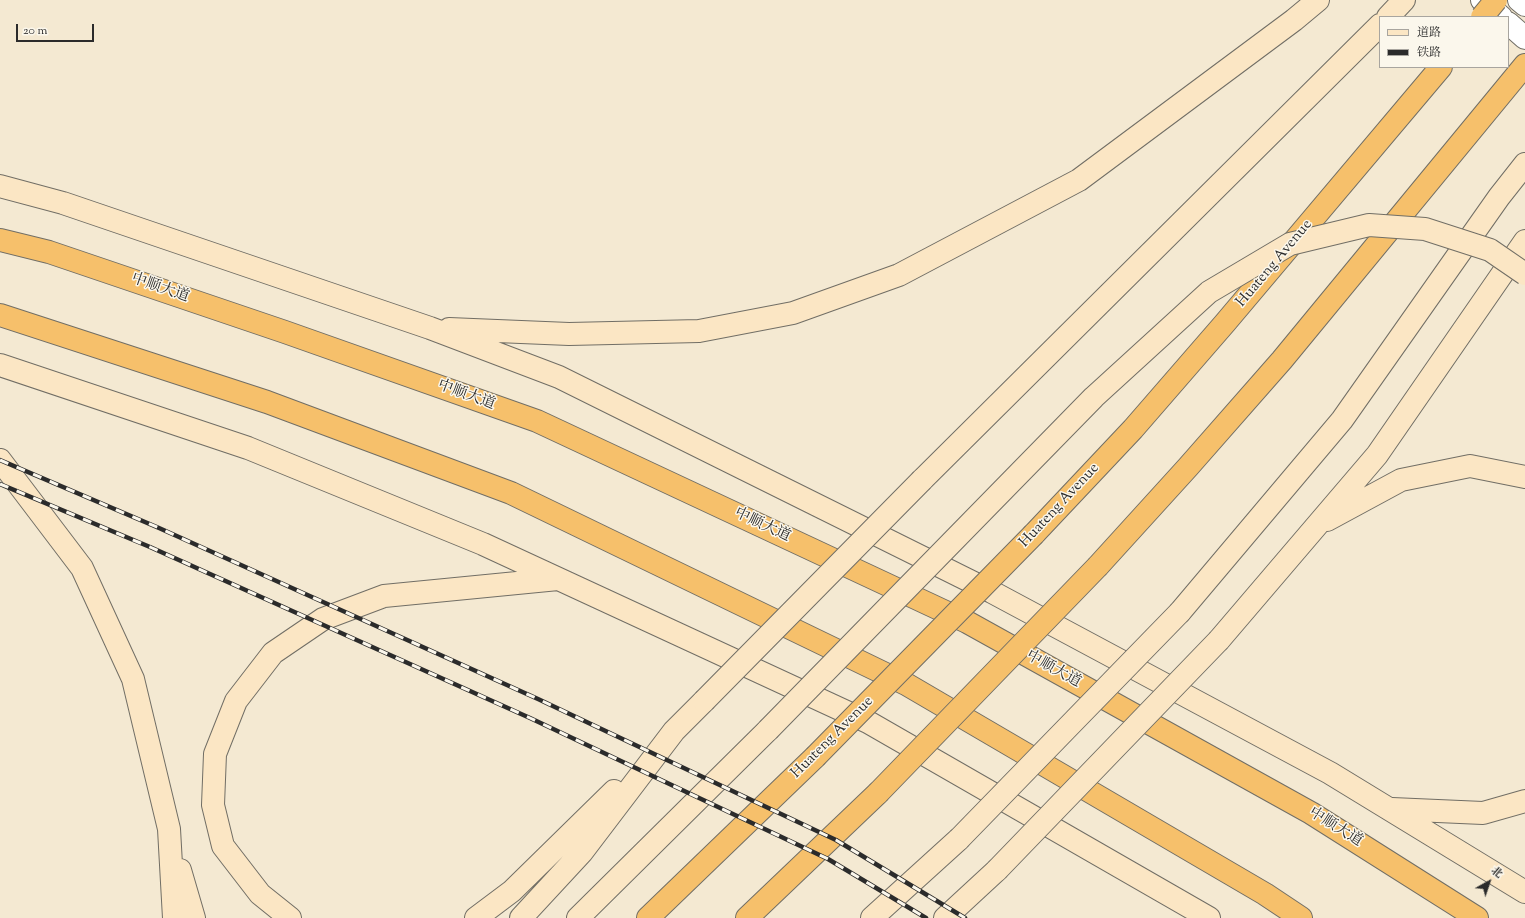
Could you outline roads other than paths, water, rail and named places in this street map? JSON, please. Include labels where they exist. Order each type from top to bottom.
[{"type":"highway","points":[[1483,16],[1496,0]]},
{"type":"highway","points":[[747,918],[878,793],[1098,566],[1188,467],[1276,366],[1525,65]]},
{"type":"highway","name":"Huateng Avenue","points":[[648,918],[815,757],[1034,534],[1143,417],[1440,68]]},
{"type":"highway","name":"中顺大道","points":[[0,240],[49,252],[285,332],[537,421],[968,622],[1311,813],[1477,918]]},
{"type":"highway","points":[[0,315],[267,402],[511,494],[906,684],[1264,894],[1301,918]]},
{"type":"main road","points":[[430,328],[569,334],[699,332],[793,313],[899,276],[1079,180],[1294,20],[1318,0]]},
{"type":"main road","points":[[1389,16],[1404,0]]},
{"type":"main road","points":[[476,918],[512,891],[527,877],[704,701],[922,480],[1379,26]]},
{"type":"main road","points":[[872,918],[959,839],[1180,612],[1342,420],[1498,197],[1525,164]]},
{"type":"main road","points":[[0,186],[63,203],[430,328],[559,376],[992,592],[1330,773],[1525,892]]},
{"type":"main road","points":[[578,918],[768,730],[1094,397],[1209,292],[1290,244],[1369,225],[1425,229],[1490,250],[1525,274]]},
{"type":"main road","points":[[945,918],[997,870],[1219,640],[1377,454],[1525,241]]},
{"type":"main road","points":[[0,365],[248,448],[483,544],[868,722],[1209,918]]},
{"type":"main road","points":[[0,460],[82,568],[132,680],[169,829],[194,918]]},
{"type":"main road","points":[[1317,525],[1401,480],[1470,466],[1525,477]]},
{"type":"main road","points":[[290,918],[260,894],[223,846],[213,804],[215,754],[236,701],[273,653],[323,619],[384,596],[559,579]]},
{"type":"main road","points":[[521,918],[582,852],[674,731]]},
{"type":"main road","points":[[1389,808],[1483,813],[1525,801]]},
{"type":"main road","points":[[169,829],[174,918]]},
{"type":"street","points":[[1482,0],[1500,16]]},
{"type":"street","points":[[1519,0],[1525,5]]},
{"type":"street","points":[[1509,24],[1525,38]]},
{"type":"railway","points":[[0,460],[159,528],[538,699],[836,840],[965,918]]},
{"type":"railway","points":[[0,484],[150,547],[530,718],[828,859],[926,918]]}]
